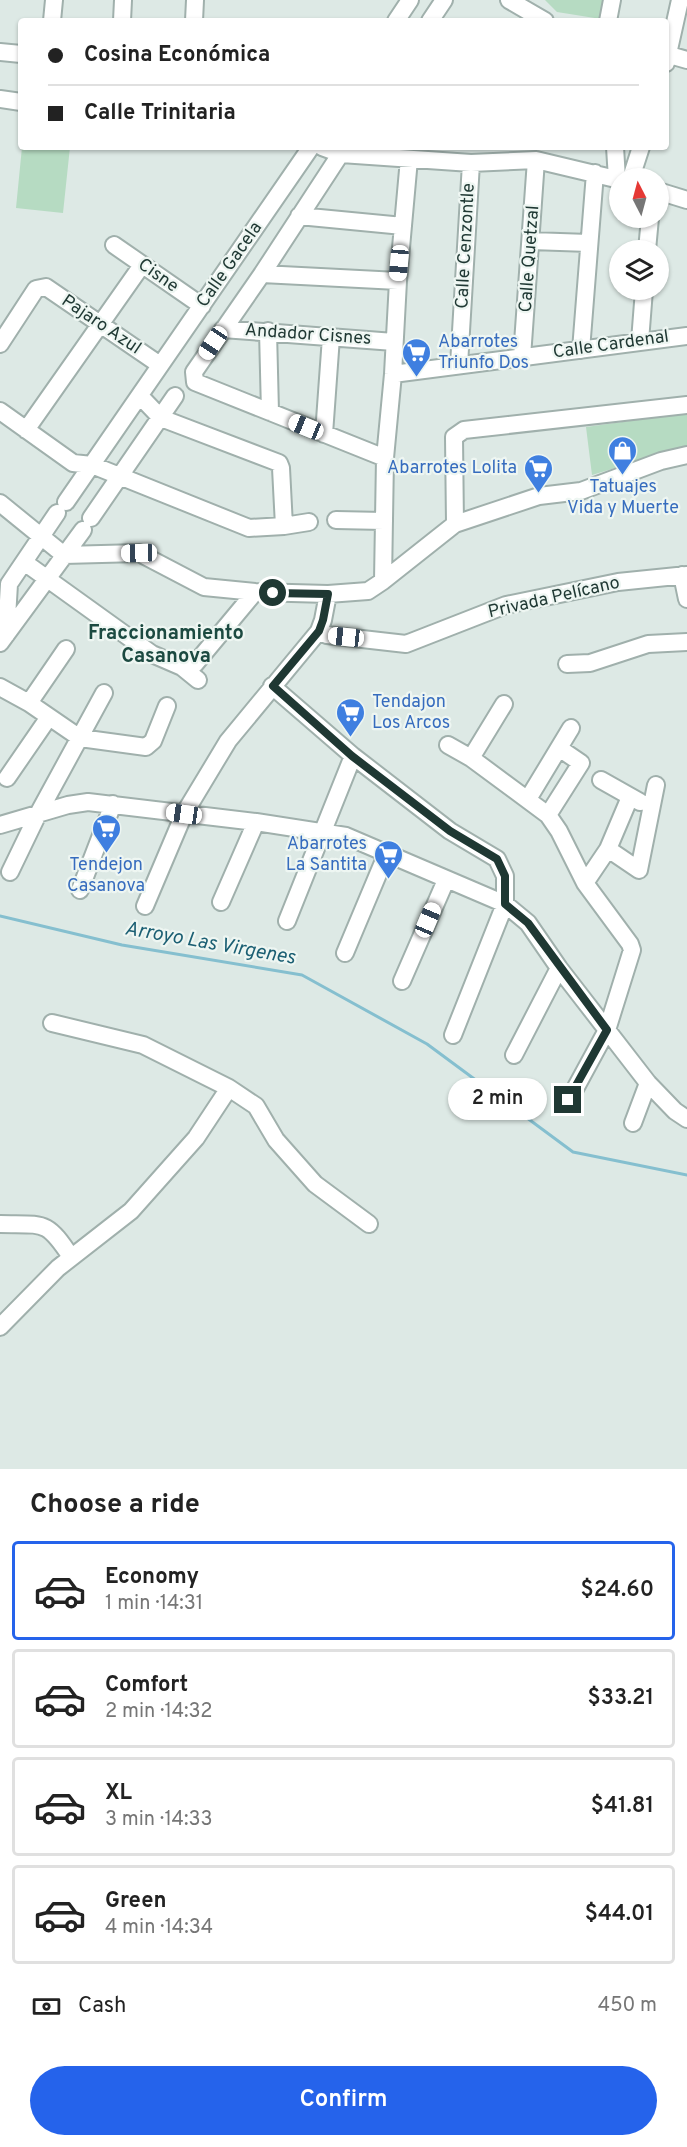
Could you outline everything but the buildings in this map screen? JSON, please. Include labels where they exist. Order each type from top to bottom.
[{"type":"street","points":[[52,18],[54,0]]},
{"type":"street","points":[[122,18],[123,0]]},
{"type":"street","points":[[194,18],[195,0]]},
{"type":"street","points":[[398,18],[410,0]]},
{"type":"street","points":[[432,18],[444,0]]},
{"type":"street","points":[[509,0],[528,11]]},
{"type":"street","points":[[609,18],[612,0]]},
{"type":"street","points":[[669,48],[680,0]]},
{"type":"street","points":[[0,52],[18,54]]},
{"type":"street","points":[[669,57],[687,60]]},
{"type":"street","points":[[0,99],[18,102]]},
{"type":"street","name":"Calle Gacela","points":[[3,639],[9,584],[310,150]]},
{"type":"street","points":[[343,150],[471,163],[536,160],[609,176]]},
{"type":"street","name":"Calle Gacela","points":[[270,412],[195,382],[194,372],[262,274],[343,150]]},
{"type":"street","points":[[616,150],[620,168]]},
{"type":"street","points":[[629,168],[639,150]]},
{"type":"street","points":[[383,581],[385,458],[393,374],[407,155]]},
{"type":"street","name":"Calle Quetzal","points":[[522,357],[536,160]]},
{"type":"street","name":"Calle Cenzontle","points":[[459,365],[471,163]]},
{"type":"street","points":[[580,350],[595,172]]},
{"type":"street","points":[[669,194],[687,199]]},
{"type":"street","points":[[299,216],[403,226]]},
{"type":"street","points":[[531,241],[589,243]]},
{"type":"street","name":"Cisne","points":[[114,245],[202,306]]},
{"type":"street","points":[[26,430],[142,265]]},
{"type":"street","points":[[262,274],[398,281]]},
{"type":"street","name":"Pajaro Azul","points":[[0,344],[36,289],[46,287],[160,365]]},
{"type":"street","points":[[640,341],[643,300]]},
{"type":"street","name":"Andador Cisnes","points":[[223,329],[394,342]]},
{"type":"street","points":[[268,331],[270,412],[385,458]]},
{"type":"street","name":"Calle Cardenal","points":[[393,374],[687,336]]},
{"type":"street","points":[[324,434],[331,337]]},
{"type":"street","points":[[140,396],[161,418],[279,463],[282,468],[284,526]]},
{"type":"street","points":[[3,639],[121,477],[175,396]]},
{"type":"street","points":[[454,524],[454,437],[464,430],[687,405]]},
{"type":"street","points":[[0,411],[73,463],[92,465],[249,528],[309,522]]},
{"type":"street","points":[[1,504],[64,555],[139,553],[204,587],[255,592],[328,594],[368,591],[454,524],[539,496],[581,491],[661,461],[687,455]]},
{"type":"street","points":[[336,520],[384,521]]},
{"type":"street","points":[[24,561],[152,654],[182,667],[198,680]]},
{"type":"street","points":[[685,575],[687,599]]},
{"type":"street","name":"Privada Pelícano","points":[[319,631],[327,635],[406,644],[506,605],[618,582],[685,575]]},
{"type":"street","points":[[182,667],[195,664],[255,592]]},
{"type":"street","points":[[145,906],[184,814],[228,741],[319,631],[328,594]]},
{"type":"street","points":[[567,664],[590,663],[648,644],[687,642]]},
{"type":"street","points":[[29,703],[66,649]]},
{"type":"street","points":[[273,686],[352,756],[450,831],[497,859],[505,876],[505,904],[453,1035]]},
{"type":"street","points":[[0,687],[29,703],[80,738],[146,747],[153,741],[167,706]]},
{"type":"street","points":[[10,872],[38,814],[104,693]]},
{"type":"street","points":[[471,758],[504,704]]},
{"type":"street","points":[[7,778],[49,717]]},
{"type":"street","points":[[528,799],[571,728]]},
{"type":"street","points":[[448,745],[471,758],[548,815],[559,831],[585,883],[630,944],[632,950],[607,1030],[568,1100]]},
{"type":"street","points":[[548,815],[581,763],[559,748]]},
{"type":"street","points":[[287,921],[324,833],[352,756]]},
{"type":"street","points":[[601,780],[652,810]]},
{"type":"street","points":[[608,849],[639,870],[656,785]]},
{"type":"street","points":[[585,883],[608,849],[630,797]]},
{"type":"street","points":[[0,825],[68,804],[88,802],[256,822],[346,836],[387,853],[505,904],[528,923],[559,968],[648,1083],[675,1111],[687,1119]]},
{"type":"street","points":[[80,890],[113,804]]},
{"type":"street","points":[[220,902],[256,822]]},
{"type":"street","points":[[345,953],[387,853]]},
{"type":"street","points":[[402,981],[446,880]]},
{"type":"street","points":[[514,1055],[559,968]]},
{"type":"street","points":[[52,1023],[143,1045],[229,1088],[256,1106],[276,1140],[315,1184],[369,1224]]},
{"type":"street","points":[[633,1123],[648,1083]]},
{"type":"street","points":[[0,1327],[58,1268],[131,1211],[196,1138],[229,1088]]},
{"type":"street","points":[[0,1224],[42,1225],[56,1234],[71,1257]]},
{"type":"green space","points":[[545,0],[604,0],[601,18],[557,12]]},
{"type":"green space","points":[[22,150],[70,150],[63,213],[16,208]]},
{"type":"green space","points":[[687,413],[687,446],[592,475],[586,427]]},
{"type":"waterway","name":"Arroyo Las Virgenes","points":[[0,916],[122,945],[302,975],[427,1044],[573,1152],[687,1175]]},
{"type":"place","name":"Abarrotes Triunfo Dos","points":[[417,378]]},
{"type":"place","name":"Tatuajes Vida y Muerte","points":[[623,476]]},
{"type":"place","name":"Abarrotes Lolita","points":[[538,494]]},
{"type":"place","name":"Tendajon Los Arcos","points":[[351,738]]},
{"type":"place","name":"Tendejon Casanova","points":[[106,854]]},
{"type":"place","name":"Abarrotes La Santita","points":[[388,880]]},
{"type":"district","name":"Fraccionamiento Casanova","points":[[166,646]]},
{"type":"route","points":[[273,593],[328,594],[319,631],[273,686],[352,756],[450,831],[497,859],[505,876],[505,904],[528,923],[607,1030],[568,1100]]}]
